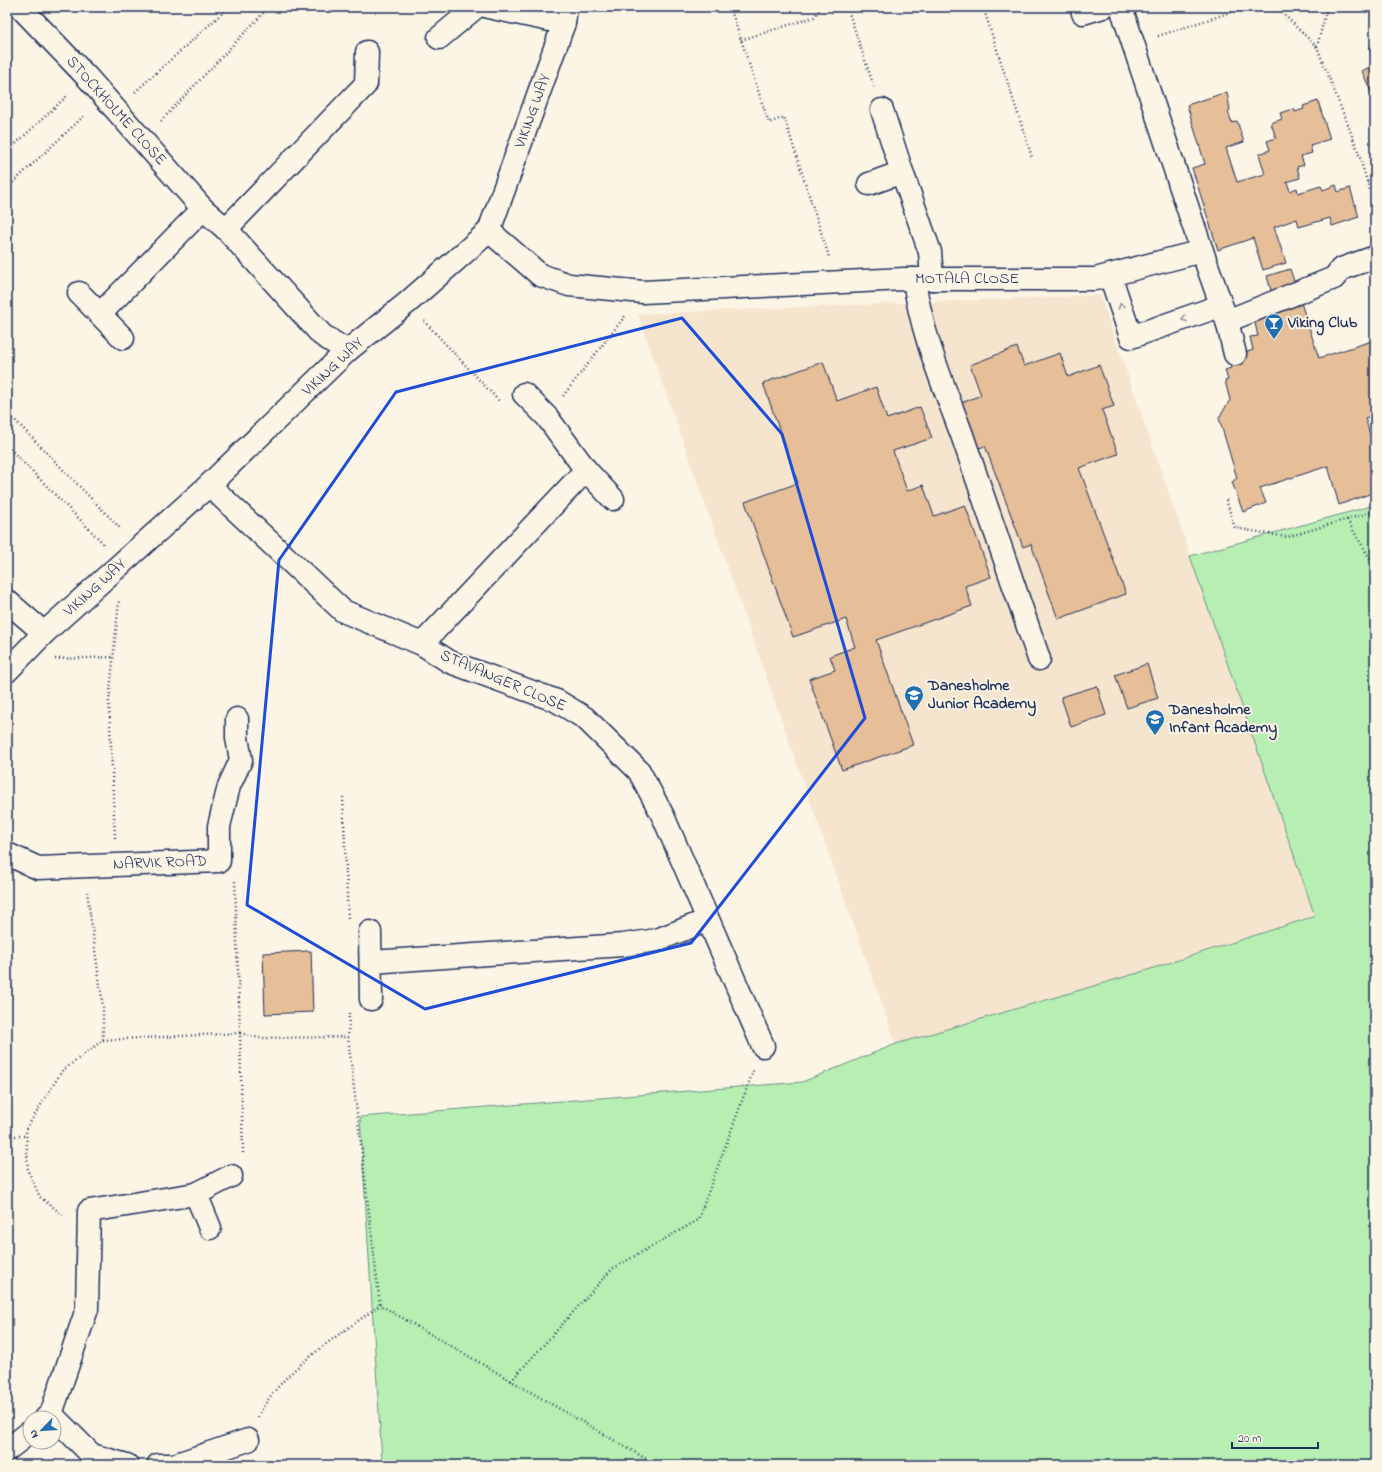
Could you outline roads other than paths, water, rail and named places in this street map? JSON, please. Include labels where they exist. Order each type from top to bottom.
[{"type":"street","points":[[439,38],[476,7]]},
{"type":"street","points":[[488,7],[565,15]]},
{"type":"street","points":[[1121,7],[1224,314],[1235,354]]},
{"type":"street","name":"STOCKHOLME CLOSE","points":[[28,9],[203,209],[226,229],[322,335],[348,351]]},
{"type":"street","name":"VIKING WAY","points":[[12,666],[44,633],[210,485],[348,351],[407,303],[490,231],[565,15]]},
{"type":"street","points":[[226,229],[366,84],[367,52]]},
{"type":"street","points":[[882,110],[930,252],[917,305],[946,396],[962,435],[1039,659]]},
{"type":"street","points":[[869,184],[902,172]]},
{"type":"street","points":[[100,314],[203,209]]},
{"type":"street","name":"MOTALA CLOSE","points":[[490,231],[540,276],[569,285],[643,292],[923,279],[1095,279],[1202,251]]},
{"type":"street","points":[[1110,276],[1131,337],[1224,314],[1334,278],[1341,269],[1375,257]]},
{"type":"street","points":[[79,293],[123,338]]},
{"type":"street","points":[[524,394],[547,417],[586,470],[613,499]]},
{"type":"street","name":"STAVANGER CLOSE","points":[[422,644],[586,470]]},
{"type":"street","name":"STAVANGER CLOSE","points":[[210,485],[343,611],[422,644],[450,662],[557,701],[585,718],[639,771],[663,816],[763,1046]]},
{"type":"street","points":[[7,601],[44,633]]},
{"type":"street","name":"NARVIK ROAD","points":[[7,854],[38,868],[219,861],[220,826],[229,786],[241,760],[237,738],[237,719]]},
{"type":"street","points":[[371,962],[623,944],[657,940],[708,920]]},
{"type":"street","points":[[370,932],[371,999]]},
{"type":"street","points":[[50,1410],[86,1309],[89,1211],[196,1194],[231,1176]]},
{"type":"street","points":[[196,1194],[210,1228]]},
{"type":"street","points":[[62,1428],[92,1455],[127,1465]]},
{"type":"street","points":[[7,1450],[22,1438]]},
{"type":"street","points":[[158,1465],[174,1465],[198,1461],[248,1440]]},
{"type":"place","name":"Viking Club","points":[[1274,340]]},
{"type":"place","name":"Danesholme Junior Academy","points":[[914,712]]},
{"type":"place","name":"Danesholme Infant Academy","points":[[1155,736]]}]
